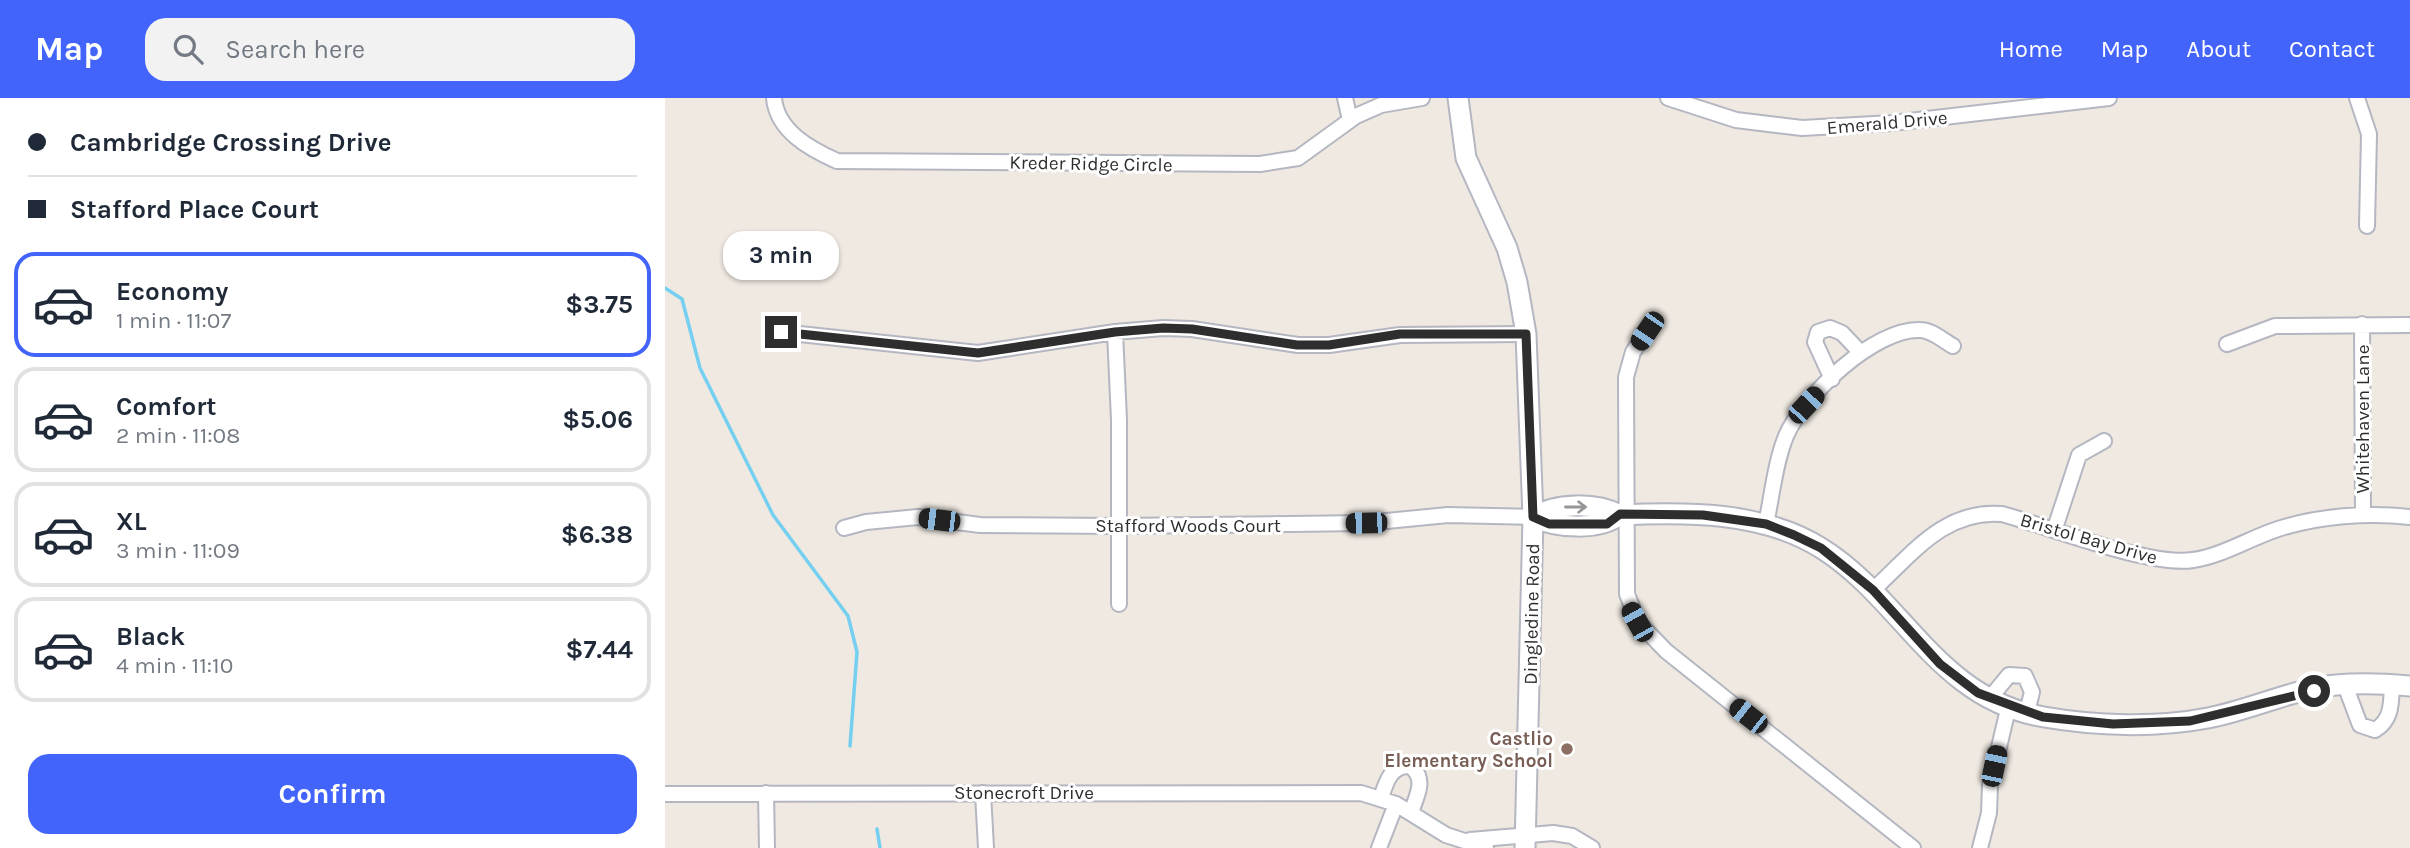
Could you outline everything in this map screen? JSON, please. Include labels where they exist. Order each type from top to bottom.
[{"type":"street","name":"Kreder Ridge Circle","points":[[775,98],[775,107],[790,133],[816,152],[837,161],[1259,164],[1299,158],[1350,120],[1381,105],[1422,98]]},
{"type":"street","points":[[1345,98],[1350,120]]},
{"type":"street","name":"Dingledine Road","points":[[1458,98],[1466,158],[1507,248],[1517,282],[1526,334],[1533,517],[1526,841]]},
{"type":"street","name":"Emerald Drive","points":[[1668,98],[1736,120],[1802,128],[1892,123],[2055,101],[2109,98]]},
{"type":"street","points":[[2357,98],[2369,134],[2367,226]]},
{"type":"street","name":"Whitehaven Lane","points":[[2362,324],[2363,515]]},
{"type":"street","points":[[2227,344],[2275,326],[2410,326]]},
{"type":"street","points":[[1832,379],[1815,342],[1818,332],[1830,328],[1842,333],[1861,354]]},
{"type":"street","points":[[781,332],[978,353],[1115,332],[1192,329],[1284,343],[1318,345],[1400,334],[1526,334]]},
{"type":"street","points":[[1647,331],[1633,352],[1626,377],[1623,514],[1627,594],[1637,622],[1666,651],[1913,848]]},
{"type":"street","points":[[1766,524],[1789,431],[1806,405],[1832,379],[1874,343],[1905,331],[1931,332],[1953,346]]},
{"type":"street","points":[[1115,332],[1119,420],[1119,604]]},
{"type":"street","points":[[2055,528],[2079,455],[2104,441]]},
{"type":"street","name":"Bristol Bay Drive","points":[[1873,590],[1941,527],[1962,517],[1984,513],[2002,514],[2133,553],[2176,561],[2209,556],[2281,528],[2363,515],[2410,517]]},
{"type":"street","points":[[1533,517],[1549,524],[1607,524],[1623,514],[1703,515],[1766,524],[1821,548],[1873,590],[1940,664],[1978,693],[2043,717],[2113,724],[2190,721],[2345,685],[2401,686],[2384,725],[2375,730],[2360,726],[2345,685]]},
{"type":"street","name":"Stafford Woods Court","points":[[843,528],[866,522],[918,517],[980,525],[1119,526],[1366,523],[1448,515],[1533,517]]},
{"type":"street","points":[[1980,848],[1989,813],[1990,785],[2009,705]]},
{"type":"street","points":[[1381,798],[1391,773],[1401,766],[1410,766],[1420,777],[1411,812]]},
{"type":"street","points":[[767,793],[767,848]]},
{"type":"street","points":[[983,793],[986,848]]},
{"type":"street","name":"Stonecroft Drive","points":[[665,794],[1361,793],[1396,804],[1446,835],[1470,840],[1526,841],[1572,836],[1591,848]]},
{"type":"street","points":[[1378,848],[1396,804]]},
{"type":"street","name":"Stonecroft Drive","points":[[1470,840],[1486,848]]},
{"type":"waterway","points":[[665,288],[682,299],[700,368],[773,515],[848,616],[857,652],[850,746]]},
{"type":"waterway","points":[[877,829],[880,848]]},
{"type":"place","name":"Castlio Elementary School","points":[[1567,749]]},
{"type":"route","points":[[781,332],[978,353],[1115,332],[1163,328],[1236,334],[1297,345],[1329,345],[1400,334],[1526,334],[1533,517],[1549,524],[1607,524],[1620,514],[1703,515],[1766,524],[1821,548],[1873,590],[1898,621],[1940,664],[1978,693],[2043,717],[2113,724],[2190,721],[2314,691]]}]
